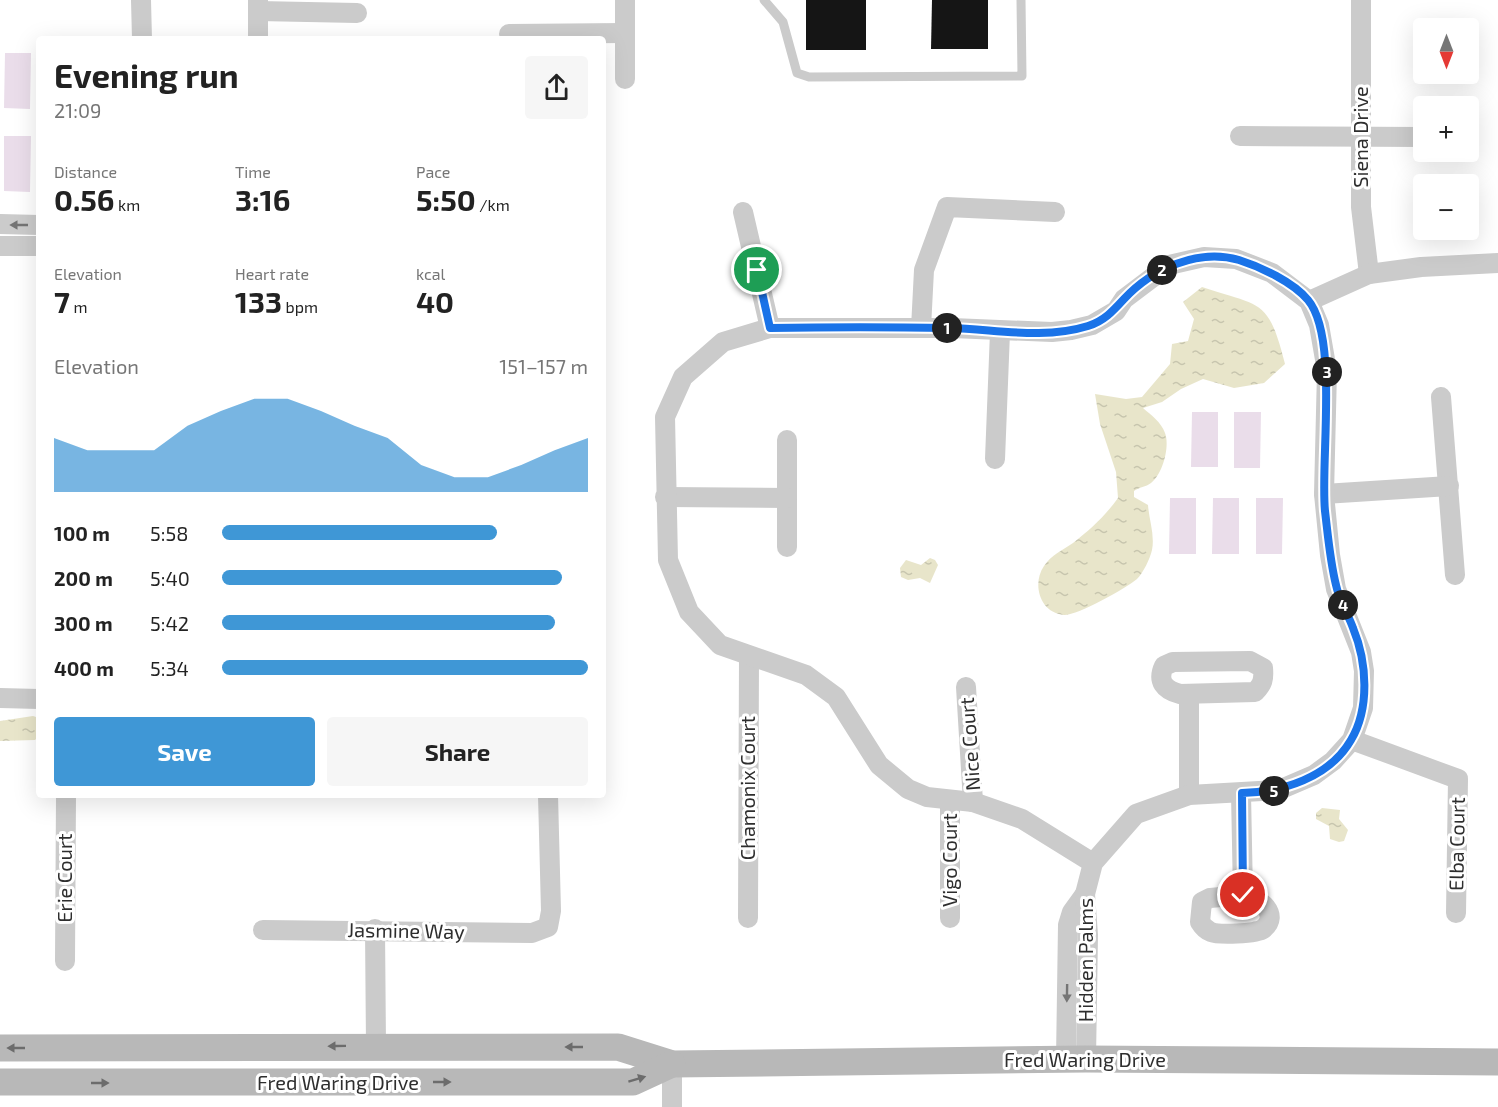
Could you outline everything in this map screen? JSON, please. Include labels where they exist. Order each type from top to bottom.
[{"type":"main road","points":[[174,1083],[202,1068],[368,1066],[375,1061],[376,1046]]},
{"type":"main road","name":"Fred Waring Drive","points":[[0,1048],[618,1047],[672,1064],[1076,1059],[1498,1062]]},
{"type":"main road","points":[[0,1068],[79,1064],[132,1048]]},
{"type":"main road","name":"Fred Waring Drive","points":[[0,1082],[633,1082],[672,1064]]},
{"type":"street","points":[[141,0],[142,36]]},
{"type":"street","points":[[625,0],[625,79]]},
{"type":"street","name":"Siena Drive","points":[[1361,0],[1361,207],[1369,274]]},
{"type":"street","points":[[258,36],[258,6],[357,13]]},
{"type":"street","points":[[509,34],[625,33]]},
{"type":"street","points":[[1240,136],[1413,137]]},
{"type":"street","points":[[921,328],[924,270],[947,207],[1055,212]]},
{"type":"street","points":[[744,212],[770,328]]},
{"type":"street","points":[[0,224],[36,225]]},
{"type":"street","points":[[0,246],[36,246]]},
{"type":"street","points":[[1204,257],[1236,259],[1272,273],[1309,301],[1319,325],[1327,371],[1324,494],[1336,589],[1354,630],[1364,671],[1363,708],[1352,740],[1333,761],[1295,785],[1279,790],[1189,795],[1136,814],[1093,862],[1022,819],[973,802],[927,797],[908,789],[892,778],[879,765],[836,697],[806,675],[720,645],[689,612],[668,560],[665,417],[682,377],[723,342],[770,328],[921,328],[1052,332],[1092,325],[1116,311],[1124,299],[1169,265],[1204,257]]},
{"type":"street","points":[[1309,301],[1369,274],[1421,267],[1498,263]]},
{"type":"street","points":[[995,459],[1000,332]]},
{"type":"street","points":[[1441,397],[1455,575]]},
{"type":"street","points":[[787,440],[787,547]]},
{"type":"street","points":[[1324,494],[1449,486]]},
{"type":"street","points":[[665,497],[787,498]]},
{"type":"street","name":"Chamonix Court","points":[[748,918],[749,657]]},
{"type":"street","name":"Nice Court","points":[[966,687],[973,802]]},
{"type":"street","points":[[1189,694],[1189,795]]},
{"type":"street","points":[[0,698],[36,699]]},
{"type":"street","name":"Elba Court","points":[[1352,740],[1458,779],[1456,913]]},
{"type":"street","points":[[1242,793],[1243,895]]},
{"type":"street","name":"Erie Court","points":[[65,961],[66,798]]},
{"type":"street","name":"Jasmine Way","points":[[263,930],[375,929],[532,933],[548,927],[551,911],[548,798]]},
{"type":"street","name":"Vigo Court","points":[[950,801],[950,918]]},
{"type":"street","name":"Hidden Palms","points":[[1076,1059],[1088,951],[1085,894],[1093,862]]},
{"type":"street","points":[[1076,1059],[1068,924],[1072,912],[1085,894]]},
{"type":"street","points":[[375,929],[376,1046]]},
{"type":"street","points":[[1068,951],[1088,951]]},
{"type":"street","points":[[672,1064],[672,1107]]},
{"type":"lane","points":[[764,0],[783,22],[797,73],[809,77],[1022,76],[1021,0]]},
{"type":"shaded area","points":[[5,53],[31,53],[30,109],[4,108]]},
{"type":"shaded area","points":[[4,136],[31,136],[30,192],[4,191]]},
{"type":"shaded area","points":[[1192,412],[1218,412],[1218,467],[1191,467]]},
{"type":"shaded area","points":[[1234,412],[1261,412],[1260,468],[1234,468]]},
{"type":"shaded area","points":[[1170,498],[1196,498],[1196,554],[1169,554]]},
{"type":"shaded area","points":[[1213,498],[1239,498],[1239,554],[1212,554]]},
{"type":"shaded area","points":[[1256,498],[1283,498],[1282,554],[1256,554]]},
{"type":"water","points":[[1202,287],[1250,302],[1267,315],[1279,342],[1285,364],[1264,383],[1234,388],[1203,379],[1181,389],[1162,402],[1143,408],[1161,425],[1167,445],[1162,467],[1155,479],[1134,491],[1134,497],[1148,505],[1153,539],[1148,562],[1137,579],[1113,595],[1070,614],[1055,613],[1049,609],[1040,596],[1038,588],[1040,573],[1047,562],[1092,527],[1118,498],[1116,472],[1100,424],[1095,394],[1126,399],[1142,397],[1170,364],[1172,344],[1188,341],[1194,319],[1183,302]]},
{"type":"water","points":[[930,558],[938,565],[930,583],[920,578],[908,580],[901,577],[900,568],[906,560],[921,565]]},
{"type":"water","points":[[36,717],[36,739],[0,741],[0,721]]},
{"type":"water","points":[[1322,808],[1340,810],[1339,819],[1348,830],[1344,841],[1330,839],[1329,826],[1316,819],[1316,813]]},
{"type":"building","points":[[806,0],[866,0],[866,50],[806,50]]},
{"type":"building","points":[[932,0],[988,0],[988,49],[931,49]]},
{"type":"route","points":[[757,270],[770,328],[952,328],[1000,332],[1071,330],[1092,325],[1116,311],[1124,299],[1169,265],[1204,257],[1236,259],[1272,273],[1309,301],[1319,325],[1327,371],[1324,494],[1330,555],[1336,589],[1361,652],[1364,671],[1363,708],[1352,740],[1333,761],[1314,775],[1279,790],[1242,793],[1243,895]]}]
